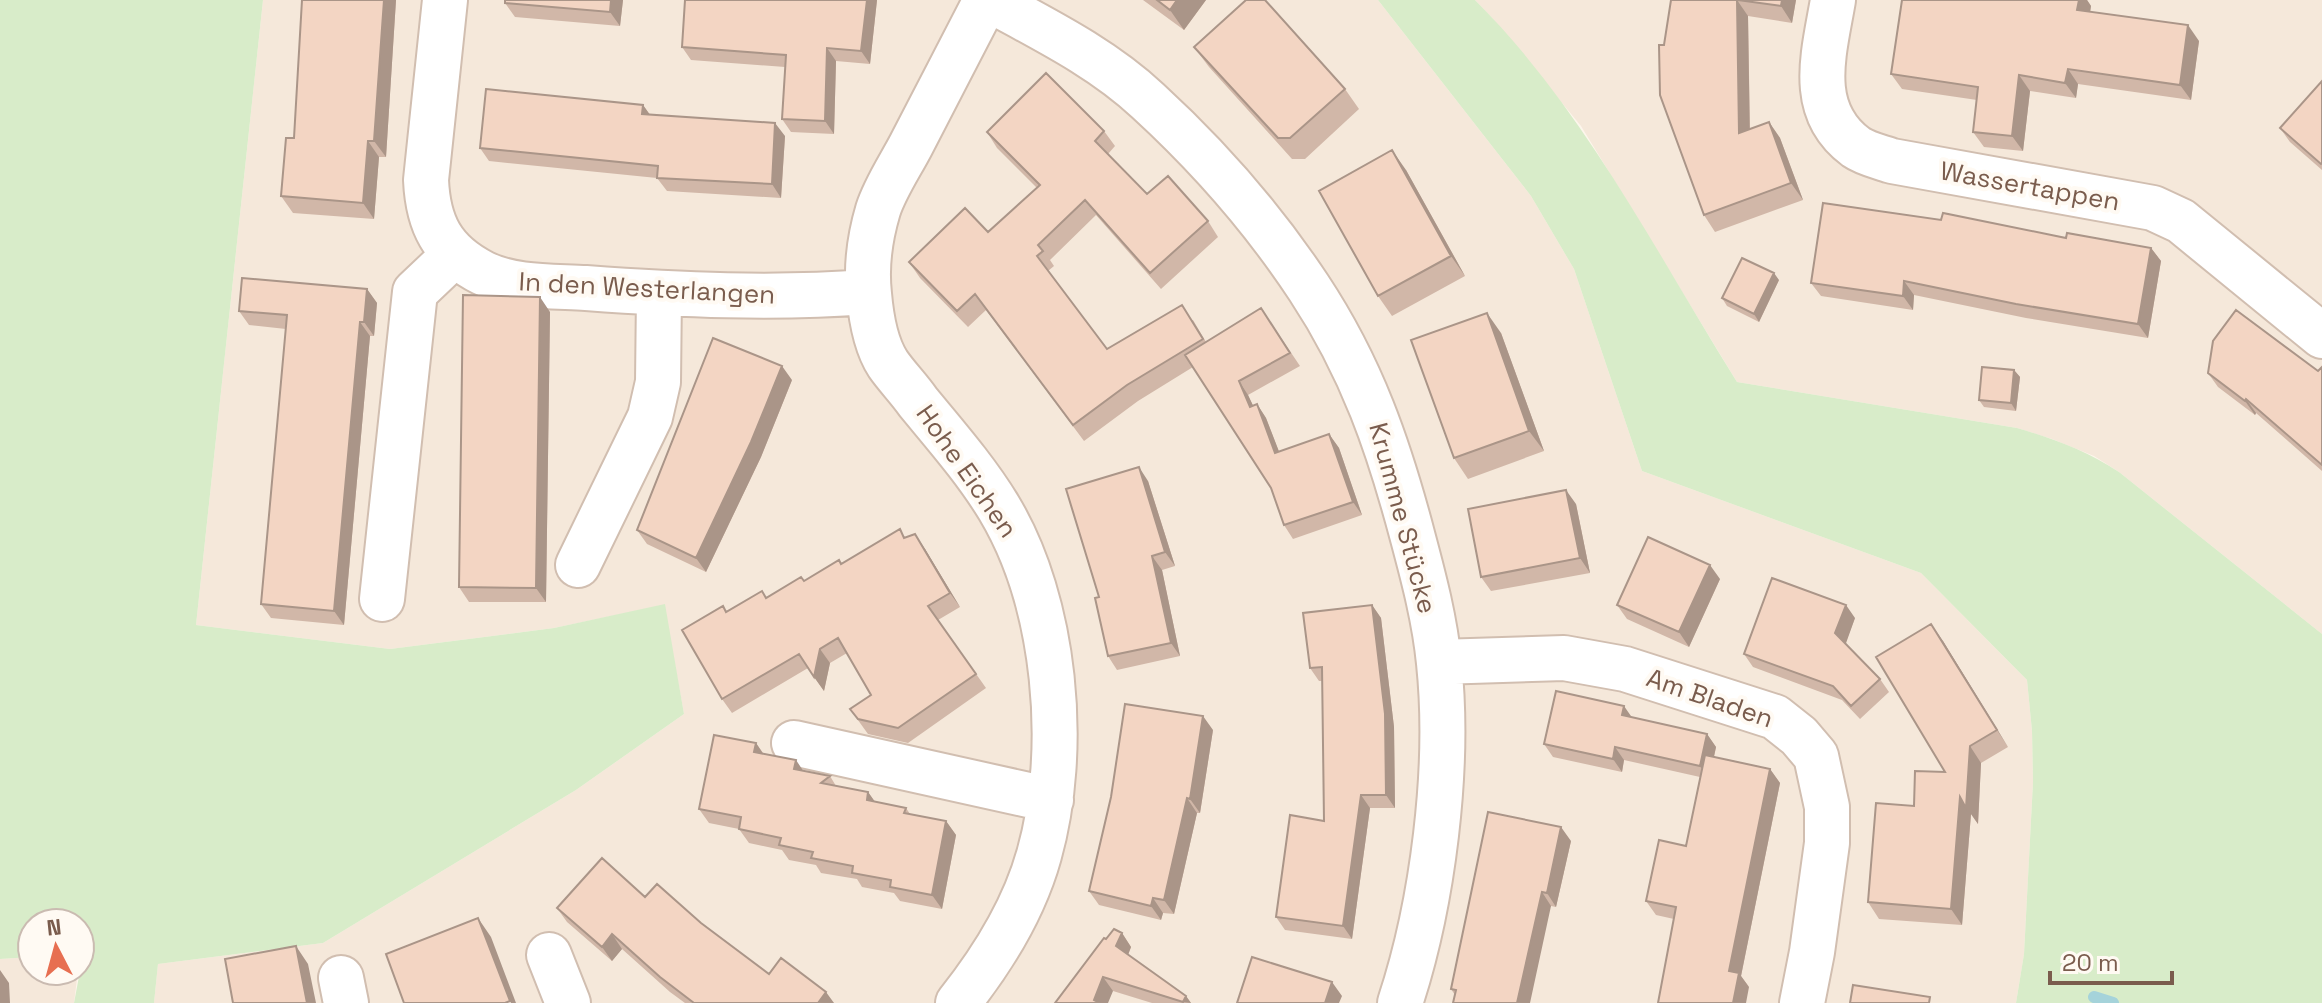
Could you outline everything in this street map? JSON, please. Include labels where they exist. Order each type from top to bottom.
[{"type":"street","name":"In den Westerlangen","points":[[445,0],[426,180],[427,208],[436,231],[455,254],[485,274],[524,284],[659,293],[807,296],[868,292]]},
{"type":"street","name":"Hohe Eichen","points":[[958,1003],[983,972],[1015,916],[1039,856],[1051,800],[1054,734],[1051,679],[1045,631],[1033,581],[999,507],[887,362],[874,331],[868,292],[869,251],[879,208],[988,0]]},
{"type":"street","name":"Krumme Stücke","points":[[988,0],[1088,54],[1147,100],[1267,229],[1311,290],[1353,365],[1380,425],[1422,573],[1439,662],[1440,777],[1433,851],[1426,908],[1415,958],[1400,1003]]},
{"type":"street","name":"Wassertappen","points":[[1833,0],[1822,66],[1824,99],[1833,126],[1858,149],[1892,161],[2153,208],[2181,221],[2322,336]]},
{"type":"street","points":[[382,599],[415,292],[455,254]]},
{"type":"street","points":[[578,565],[650,417],[658,382],[659,293]]},
{"type":"street","name":"Am Bladen","points":[[1439,662],[1564,658],[1625,669],[1775,717],[1799,736],[1816,756],[1827,807],[1827,843],[1802,1003]]},
{"type":"street","points":[[794,743],[1051,800]]},
{"type":"street","points":[[549,955],[568,1003]]},
{"type":"shaded area","points":[[263,0],[1378,0],[1531,196],[1574,269],[1642,471],[1921,573],[2027,680],[2033,782],[2024,954],[2016,1003],[154,1003],[158,964],[323,943],[576,790],[684,714],[664,605],[554,628],[390,649],[196,625]]},
{"type":"shaded area","points":[[1475,0],[2322,0],[2322,634],[2119,472],[2094,456],[2017,428],[1737,382],[1581,126]]},
{"type":"shaded area","points":[[16,958],[16,987],[76,987],[74,1003],[0,1003],[0,959]]},
{"type":"green space","points":[[0,0],[263,0],[196,625],[390,649],[554,628],[665,604],[684,714],[576,790],[323,943],[158,964],[154,1003],[74,1003],[77,987],[96,987],[96,907],[16,907],[16,958],[0,959]]},
{"type":"green space","points":[[1378,0],[1475,0],[1551,88],[1585,135],[1737,382],[2017,428],[2070,446],[2119,472],[2322,634],[2322,1003],[2016,1003],[2024,954],[2033,782],[2027,680],[1921,573],[1642,471],[1574,269],[1531,196]]},
{"type":"building","points":[[302,0],[384,0],[374,141],[368,141],[363,203],[281,196],[286,138],[294,138]]},
{"type":"building","points":[[505,0],[611,0],[610,12],[505,3]]},
{"type":"building","points":[[685,0],[867,0],[861,51],[827,48],[825,121],[782,119],[786,55],[682,47]]},
{"type":"building","points":[[1157,0],[1177,0],[1170,10]]},
{"type":"building","points":[[1246,0],[1265,0],[1345,89],[1290,138],[1278,138],[1194,47]]},
{"type":"building","points":[[1671,0],[1737,0],[1739,133],[1769,122],[1791,183],[1704,215],[1660,95],[1659,45],[1664,45]]},
{"type":"building","points":[[1738,0],[1782,0],[1781,6]]},
{"type":"building","points":[[1902,0],[2079,0],[2077,10],[2188,25],[2180,85],[2068,69],[2065,83],[2019,75],[2012,136],[1973,132],[1978,87],[1891,74]]},
{"type":"building","points":[[1046,73],[1104,131],[1095,141],[1147,194],[1168,176],[1208,221],[1150,273],[1085,200],[1038,245],[1043,251],[1037,256],[1107,349],[1182,305],[1203,339],[1127,385],[1073,425],[975,294],[957,311],[909,262],[965,208],[988,232],[1040,185],[987,132]]},
{"type":"building","points":[[2322,81],[2322,163],[2321,164],[2280,128]]},
{"type":"building","points":[[486,89],[643,105],[642,114],[775,123],[772,184],[657,178],[658,166],[480,148]]},
{"type":"building","points":[[1392,150],[1451,256],[1378,296],[1319,191]]},
{"type":"building","points":[[1823,203],[1941,220],[1943,213],[2066,238],[2067,233],[2151,248],[2138,324],[1904,281],[1903,296],[1811,283]]},
{"type":"building","points":[[1742,258],[1774,273],[1754,314],[1722,298]]},
{"type":"building","points":[[242,278],[367,289],[364,322],[360,322],[334,611],[261,604],[287,315],[239,311]]},
{"type":"building","points":[[463,295],[540,297],[536,588],[459,587]]},
{"type":"building","points":[[1261,308],[1290,353],[1239,381],[1250,407],[1257,404],[1275,453],[1329,434],[1353,502],[1284,525],[1271,488],[1185,355]]},
{"type":"building","points":[[2236,310],[2318,371],[2322,367],[2322,465],[2246,399],[2208,373],[2213,341]]},
{"type":"building","points":[[1487,313],[1529,431],[1454,458],[1411,340]]},
{"type":"building","points":[[713,338],[782,366],[751,442],[696,558],[637,530]]},
{"type":"building","points":[[1982,367],[2014,370],[2011,403],[1979,400]]},
{"type":"building","points":[[1139,467],[1165,552],[1152,556],[1171,643],[1108,656],[1095,598],[1099,597],[1066,489]]},
{"type":"building","points":[[1566,490],[1580,558],[1481,577],[1468,509]]},
{"type":"building","points":[[900,529],[904,538],[915,534],[950,593],[928,606],[976,674],[898,728],[858,719],[850,709],[871,695],[838,638],[820,649],[814,677],[799,654],[722,699],[682,630],[723,606],[726,612],[762,591],[766,598],[801,577],[804,581],[839,560],[841,564]]},
{"type":"building","points":[[1648,537],[1710,565],[1679,632],[1617,605]]},
{"type":"building","points":[[1772,578],[1846,605],[1835,633],[1880,679],[1851,706],[1833,686],[1744,654]]},
{"type":"building","points":[[1372,605],[1385,714],[1386,795],[1361,795],[1343,926],[1276,917],[1290,815],[1324,821],[1322,667],[1310,668],[1303,613]]},
{"type":"building","points":[[1931,624],[1997,730],[1970,746],[1966,808],[1960,797],[1951,909],[1868,902],[1876,803],[1914,806],[1915,771],[1945,772],[1876,657]]},
{"type":"building","points":[[1556,691],[1624,706],[1622,715],[1707,734],[1700,766],[1615,747],[1613,759],[1544,744]]},
{"type":"building","points":[[1125,704],[1203,716],[1190,799],[1187,798],[1164,900],[1153,898],[1151,906],[1089,891],[1111,797]]},
{"type":"building","points":[[714,735],[756,743],[754,752],[796,760],[794,769],[830,776],[821,783],[868,792],[867,800],[906,808],[904,813],[946,821],[932,895],[890,887],[891,880],[852,873],[853,866],[811,858],[813,852],[779,845],[781,838],[739,829],[741,817],[699,809]]},
{"type":"building","points":[[1705,755],[1770,769],[1729,971],[1739,973],[1733,1003],[1658,1003],[1676,907],[1646,901],[1659,840],[1686,846]]},
{"type":"building","points":[[1488,812],[1561,827],[1547,893],[1542,892],[1517,1003],[1453,1003],[1456,990],[1451,989]]},
{"type":"building","points":[[602,858],[645,897],[657,884],[701,923],[769,974],[781,958],[826,992],[818,1003],[694,1003],[612,934],[602,947],[557,908]]},
{"type":"building","points":[[478,918],[510,1001],[404,1003],[386,954]]},
{"type":"building","points":[[1114,929],[1122,933],[1116,946],[1186,996],[1183,1002],[1103,977],[1094,1000],[1100,1003],[1055,1003]]},
{"type":"building","points":[[296,946],[307,1003],[233,1003],[225,959]]},
{"type":"building","points":[[1252,957],[1332,982],[1325,1003],[1237,1003]]},
{"type":"building","points":[[1853,985],[1930,997],[1929,1003],[1850,1003]]},
{"type":"waterway","points":[[2094,997],[2113,1003]]}]
